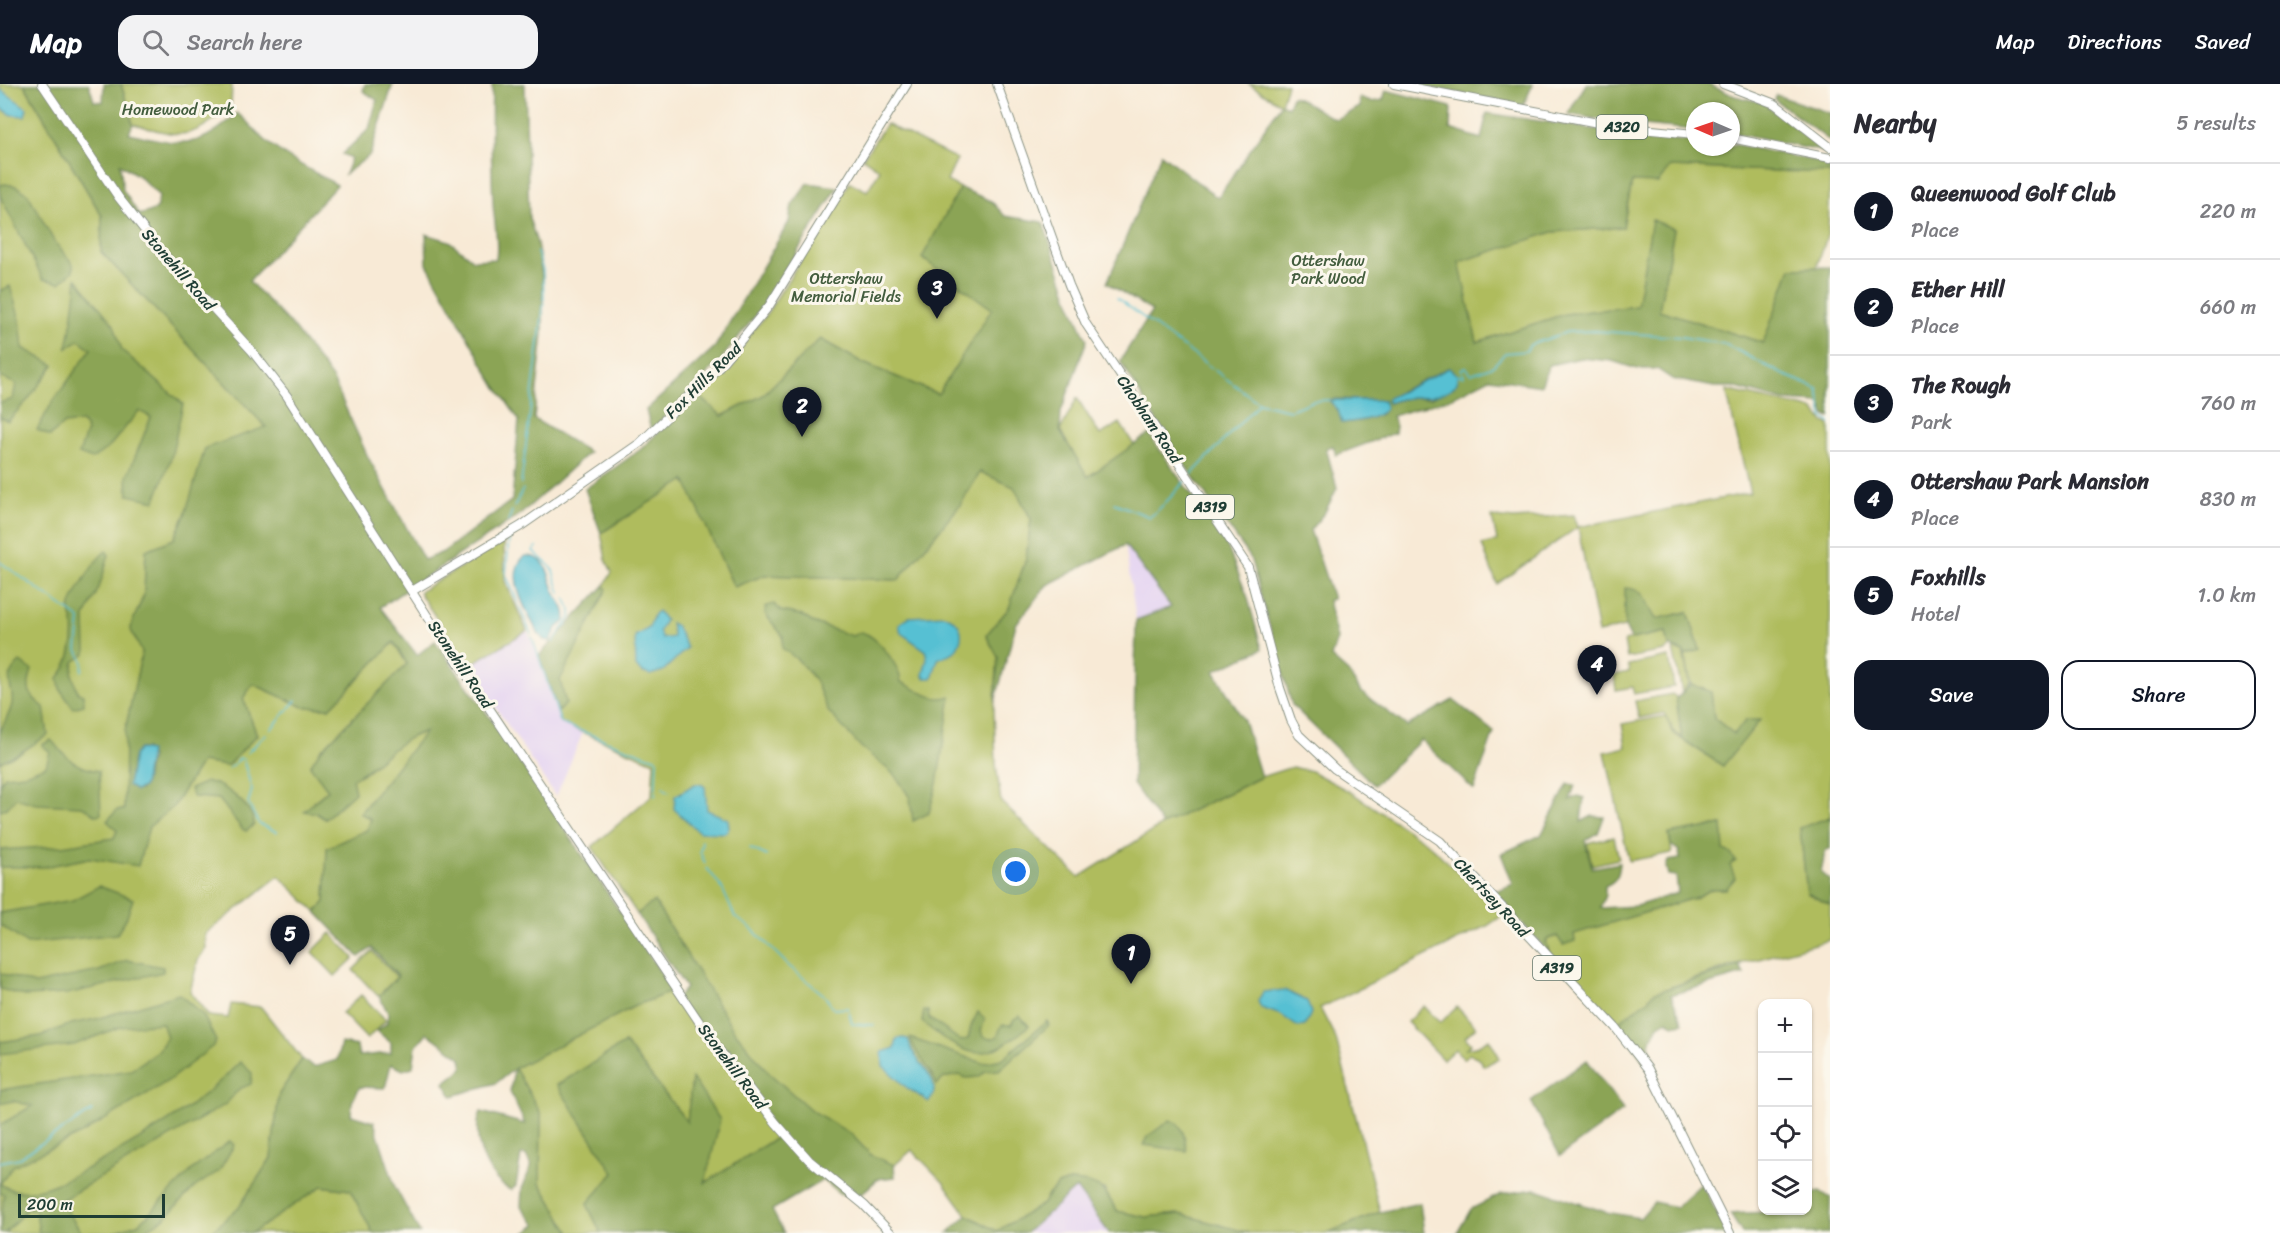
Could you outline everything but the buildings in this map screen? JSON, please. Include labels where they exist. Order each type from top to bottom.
[{"type":"main road","name":"Chobham Road","points":[[997,84],[1077,307],[1091,335],[1248,567],[1291,720],[1310,748]]},
{"type":"main road","name":"A320","points":[[1394,84],[1619,127],[1686,134]]},
{"type":"main road","points":[[1740,140],[1830,158]]},
{"type":"main road","name":"Chertsey Road","points":[[1310,748],[1335,769],[1440,841],[1615,1027],[1648,1069],[1730,1233]]},
{"type":"street","name":"Stonehill Road","points":[[42,84],[119,198],[161,252],[252,351],[287,396],[412,591],[710,1038],[769,1114],[809,1160],[864,1205],[891,1233]]},
{"type":"street","name":"Fox Hills Road","points":[[412,591],[520,526],[640,443],[717,369],[769,306],[907,84]]},
{"type":"street","points":[[1723,84],[1775,104],[1830,147]]},
{"type":"shaded area","points":[[1125,544],[1171,607],[1136,620]]},
{"type":"shaded area","points":[[527,631],[539,656],[560,721],[583,732],[556,797],[468,666]]},
{"type":"shaded area","points":[[1076,1187],[1109,1233],[1026,1233],[1049,1212]]},
{"type":"green space","points":[[0,84],[24,84],[102,216],[101,252],[266,427],[185,515],[174,539],[146,551],[144,595],[130,628],[142,652],[125,731],[174,806],[201,762],[227,766],[257,735],[243,698],[253,684],[304,707],[330,708],[394,642],[407,664],[319,752],[324,783],[328,790],[313,802],[316,813],[325,819],[338,807],[352,779],[366,772],[403,740],[427,731],[360,813],[371,819],[367,830],[327,848],[325,902],[316,912],[279,876],[205,934],[206,948],[198,960],[190,992],[209,1016],[228,1018],[231,1004],[261,1007],[302,1059],[279,1094],[271,1158],[240,1206],[210,1233],[0,1233]]},
{"type":"green space","points":[[24,84],[89,84],[94,101],[103,102],[104,84],[121,84],[133,124],[129,133],[175,142],[198,140],[210,135],[237,113],[281,152],[337,185],[249,281],[293,327],[332,378],[368,457],[424,560],[443,552],[512,500],[519,420],[492,380],[427,264],[426,234],[449,241],[473,260],[496,259],[497,238],[492,173],[492,84],[525,84],[529,218],[537,243],[543,282],[543,333],[534,419],[589,452],[521,514],[380,607],[417,655],[435,641],[498,729],[673,991],[637,1005],[515,1068],[541,1114],[540,1183],[570,1233],[525,1233],[536,1225],[521,1206],[522,1189],[531,1166],[526,1155],[521,1155],[516,1186],[511,1190],[495,1177],[479,1145],[478,1122],[481,1112],[525,1124],[510,1092],[514,1069],[496,1083],[452,1096],[444,1083],[463,1068],[461,1058],[427,1033],[416,1046],[413,1067],[403,1070],[391,1064],[385,1088],[360,1087],[352,1102],[351,1115],[374,1122],[395,1187],[420,1233],[373,1233],[350,1190],[322,1186],[252,1233],[210,1233],[240,1206],[271,1158],[279,1094],[302,1059],[314,1067],[337,1060],[341,1043],[357,1046],[359,1056],[391,1053],[391,1043],[377,1031],[387,1023],[388,1013],[379,996],[398,976],[372,948],[359,957],[316,912],[325,902],[327,848],[367,830],[371,819],[360,813],[426,731],[405,741],[352,779],[355,792],[325,819],[316,813],[304,811],[328,790],[310,766],[319,752],[407,664],[394,642],[330,708],[304,707],[253,684],[243,698],[257,735],[227,766],[201,762],[174,806],[149,827],[138,866],[90,858],[44,867],[0,867],[0,850],[62,846],[114,838],[117,830],[107,821],[117,810],[124,810],[125,731],[142,652],[130,628],[144,595],[146,550],[174,539],[185,515],[205,448],[266,427],[101,252],[102,216]],"holes":[[[120,164],[140,177],[159,196],[156,210],[139,215],[123,190]],[[139,749],[146,749],[151,757],[144,786],[140,790],[128,785],[134,755]]]},
{"type":"green space","name":"Homewood Park","points":[[121,84],[232,84],[231,107],[194,131],[185,134],[164,132],[133,124]]},
{"type":"green space","points":[[365,84],[393,84],[370,155],[345,174],[351,158],[342,154],[369,129],[377,100],[363,91]]},
{"type":"green space","points":[[1249,84],[1287,84],[1281,104]]},
{"type":"green space","points":[[1409,84],[1533,84],[1523,106]]},
{"type":"green space","points":[[1586,84],[1707,84],[1735,96],[1764,103],[1826,152],[1740,135],[1740,102],[1686,102],[1686,129],[1612,122],[1568,114]]},
{"type":"green space","name":"Ottershaw Park Wood","points":[[1386,90],[1451,107],[1450,129],[1481,139],[1487,113],[1686,141],[1686,156],[1740,156],[1740,145],[1830,164],[1830,173],[1670,167],[1658,183],[1632,182],[1623,227],[1553,232],[1459,262],[1477,342],[1565,314],[1637,306],[1652,220],[1674,229],[1659,310],[1763,343],[1791,268],[1830,267],[1830,418],[1826,416],[1820,403],[1785,401],[1733,387],[1714,387],[1672,379],[1657,369],[1637,369],[1612,361],[1581,358],[1549,365],[1541,386],[1490,378],[1451,398],[1392,416],[1396,426],[1395,433],[1336,455],[1333,446],[1326,448],[1337,488],[1325,512],[1310,530],[1333,599],[1328,600],[1337,639],[1331,657],[1348,672],[1361,692],[1407,726],[1453,700],[1494,732],[1474,790],[1421,740],[1374,785],[1292,705],[1250,557],[1177,454],[1120,361],[1152,311],[1107,283],[1161,154],[1218,198],[1281,104],[1288,107],[1292,96],[1336,119],[1360,107],[1359,98],[1371,102],[1383,100]],"holes":[[[1448,368],[1453,370],[1454,387],[1430,398],[1407,397],[1389,403],[1400,391]],[[1329,400],[1383,401],[1381,414],[1364,420],[1342,423],[1338,410]]]},
{"type":"green space","points":[[1776,95],[1830,113],[1830,141],[1774,99]]},
{"type":"green space","name":"Ottershaw Memorial Fields","points":[[886,124],[957,159],[947,181],[960,188],[922,258],[993,309],[938,394],[863,363],[820,339],[762,396],[722,416],[697,394],[764,318],[850,182],[867,191],[880,170],[863,158]]},
{"type":"green space","points":[[1670,167],[1830,173],[1828,233],[1817,267],[1791,268],[1764,343],[1659,310],[1674,229],[1653,220],[1638,306],[1565,314],[1477,342],[1458,262],[1553,232],[1623,227],[1632,182]]},
{"type":"green space","points":[[808,183],[838,187],[763,306],[719,362],[651,430],[646,410],[715,347],[789,222],[792,205]]},
{"type":"green space","points":[[0,185],[16,186],[28,194],[54,241],[73,264],[73,271],[60,283],[43,279],[0,196]]},
{"type":"green space","points":[[960,188],[991,201],[1005,216],[1043,222],[1070,302],[1087,340],[1061,412],[1060,431],[1088,477],[1149,434],[1227,546],[1247,595],[1262,649],[1214,671],[1244,721],[1261,777],[1162,825],[1133,784],[1136,620],[1171,607],[1125,545],[1047,585],[1016,624],[995,702],[998,657],[986,635],[1009,608],[1026,559],[1031,519],[1014,487],[980,472],[960,505],[898,580],[765,575],[734,587],[685,480],[601,533],[585,489],[641,449],[697,394],[722,416],[762,396],[820,339],[863,363],[938,394],[992,309],[922,258]]},
{"type":"green space","points":[[76,278],[114,325],[122,350],[183,404],[171,458],[155,501],[128,495],[127,477],[151,417],[139,411],[109,447],[92,459],[79,454],[87,430],[82,422],[64,424],[50,436],[37,430],[52,403],[91,349],[79,340],[66,349],[73,314]]},
{"type":"green space","points":[[10,286],[20,320],[23,348],[54,365],[27,401],[8,421],[0,417],[0,403],[13,399],[16,384],[0,377],[0,291]]},
{"type":"green space","points":[[1726,390],[1814,410],[1824,422],[1830,425],[1830,817],[1800,828],[1807,893],[1830,905],[1830,940],[1729,967],[1654,993],[1617,1023],[1549,953],[1546,940],[1558,936],[1563,945],[1573,934],[1694,898],[1712,889],[1726,889],[1722,825],[1669,834],[1672,853],[1629,861],[1605,752],[1626,747],[1622,724],[1665,716],[1674,734],[1723,766],[1734,734],[1714,718],[1711,692],[1691,684],[1685,655],[1700,650],[1688,612],[1598,633],[1578,527],[1750,493]]},
{"type":"green space","points":[[1077,398],[1100,435],[1120,423],[1134,445],[1087,477],[1060,431]]},
{"type":"green space","points":[[981,471],[1014,487],[1031,519],[1026,559],[1009,609],[986,635],[998,657],[994,710],[996,764],[1001,802],[1079,877],[1162,825],[1261,777],[1292,767],[1311,771],[1352,793],[1430,845],[1502,916],[1487,926],[1320,1008],[1336,1039],[1380,1212],[1327,1233],[1249,1233],[1180,1214],[1145,1217],[1116,1211],[1104,1189],[1070,1181],[1058,1185],[1047,1196],[1043,1204],[997,1231],[967,1215],[944,1183],[912,1150],[861,1194],[645,918],[637,914],[592,847],[652,795],[654,762],[560,721],[539,656],[604,586],[612,572],[606,560],[601,533],[685,479],[734,587],[765,575],[898,580],[960,505]]},
{"type":"green space","points":[[1574,515],[1578,527],[1497,584],[1482,545],[1497,541],[1492,517],[1514,519]]},
{"type":"green space","points":[[504,541],[505,581],[527,631],[468,666],[419,592]]},
{"type":"green space","points":[[106,551],[109,555],[99,588],[85,617],[86,654],[74,662],[72,674],[78,693],[83,695],[84,705],[73,708],[60,689],[58,678],[66,667],[72,646],[71,605],[84,579]]},
{"type":"green space","points":[[604,586],[607,589],[560,680],[566,704],[558,712],[539,656]]},
{"type":"green space","points":[[1625,588],[1642,594],[1656,619],[1688,612],[1700,650],[1685,655],[1684,652],[1669,646],[1666,632],[1631,639],[1625,627]]},
{"type":"green space","points":[[774,604],[781,611],[801,615],[812,622],[852,636],[861,632],[868,635],[887,652],[901,682],[938,698],[951,696],[937,784],[929,813],[913,821],[910,798],[896,776],[861,747],[828,711],[815,680],[798,660],[782,648],[783,636],[765,614],[766,606]]},
{"type":"green space","points":[[1666,632],[1669,648],[1665,651],[1627,658],[1624,641]]},
{"type":"green space","points":[[1673,649],[1683,652],[1689,683],[1682,692]]},
{"type":"green space","points":[[1669,657],[1674,687],[1634,694],[1632,687],[1616,690],[1614,675],[1629,672],[1628,665]]},
{"type":"green space","points":[[20,662],[32,670],[29,691],[34,699],[44,707],[48,735],[20,753],[0,762],[0,734],[12,704],[9,678]]},
{"type":"green space","points":[[1691,684],[1711,692],[1714,718],[1734,734],[1746,720],[1760,720],[1723,766],[1682,739],[1676,699]]},
{"type":"green space","points":[[1672,694],[1676,697],[1682,738],[1675,733],[1664,713],[1639,718],[1635,701]]},
{"type":"green space","points":[[51,740],[72,761],[83,767],[99,771],[101,814],[95,815],[82,806],[36,804],[16,798],[7,808],[0,810],[0,783],[5,776],[25,774],[46,766],[50,752],[42,745]]},
{"type":"green space","points":[[206,782],[221,786],[237,797],[249,811],[254,825],[246,831],[242,829],[219,799],[193,797],[190,789]]},
{"type":"green space","points":[[1568,784],[1575,785],[1570,800],[1578,796],[1584,798],[1581,822],[1592,816],[1604,817],[1598,833],[1585,841],[1592,868],[1620,863],[1617,877],[1605,886],[1605,895],[1600,908],[1636,906],[1678,893],[1676,876],[1668,875],[1666,867],[1668,861],[1680,859],[1679,851],[1671,845],[1669,834],[1722,825],[1724,850],[1730,853],[1736,861],[1730,865],[1735,878],[1726,889],[1712,889],[1694,898],[1574,934],[1575,941],[1563,945],[1557,936],[1546,940],[1549,953],[1494,892],[1513,884],[1501,854],[1541,835]]},
{"type":"green space","points":[[1830,817],[1830,849],[1826,850],[1821,872],[1830,880],[1830,905],[1807,893],[1800,828]]},
{"type":"green space","points":[[1614,837],[1619,859],[1592,865],[1587,843]]},
{"type":"green space","points":[[99,886],[133,899],[127,917],[117,934],[27,944],[0,925],[0,913],[73,900]]},
{"type":"green space","points":[[654,901],[733,1029],[769,1073],[811,1110],[851,1134],[871,1155],[894,1165],[895,1177],[877,1179],[860,1195],[840,1194],[823,1180],[772,1210],[784,1233],[601,1233],[587,1204],[614,1173],[557,1085],[625,1043],[687,1122],[692,1078],[720,1120],[705,1183],[779,1136],[676,999],[686,988],[637,914]]},
{"type":"green space","points":[[331,933],[354,958],[335,976],[312,952]]},
{"type":"green space","points":[[372,951],[397,977],[378,996],[353,970]]},
{"type":"green space","points":[[127,960],[163,967],[163,972],[67,994],[25,996],[0,989],[0,973],[35,984],[99,971]]},
{"type":"green space","points":[[1742,965],[1739,967],[1744,974],[1671,995],[1683,1023],[1673,1025],[1667,1020],[1659,1025],[1649,1044],[1658,1073],[1654,1075],[1617,1023],[1648,1000],[1653,993]]},
{"type":"green space","points":[[673,991],[676,999],[779,1136],[704,1184],[692,1079],[687,1122],[625,1043],[614,1173],[587,1204],[601,1233],[570,1233],[540,1183],[541,1114],[514,1068],[637,1005]]},
{"type":"green space","points":[[179,994],[203,1015],[216,1041],[213,1046],[168,1081],[83,1133],[13,1166],[0,1184],[0,1125],[32,1106],[13,1101],[0,1104],[0,1090],[131,1070],[158,1051],[167,1037],[162,1023],[120,1027],[74,1045],[0,1054],[0,1042],[40,1036],[71,1024],[96,1019]]},
{"type":"green space","points":[[361,995],[386,1020],[367,1039],[342,1013]]},
{"type":"green space","points":[[1424,1006],[1440,1023],[1457,1007],[1476,1027],[1465,1037],[1471,1044],[1466,1049],[1489,1039],[1500,1058],[1484,1066],[1477,1057],[1469,1054],[1464,1059],[1455,1049],[1443,1060],[1407,1022]]},
{"type":"green space","points":[[924,1011],[928,1011],[929,1018],[961,1041],[968,1039],[978,1012],[985,1019],[981,1031],[984,1037],[990,1039],[997,1037],[1002,1025],[1011,1025],[1014,1019],[1020,1016],[1029,1026],[999,1047],[987,1052],[976,1052],[964,1050],[952,1044],[922,1022]]},
{"type":"green space","points":[[1047,1021],[1049,1025],[999,1070],[986,1071],[979,1077],[966,1078],[959,1075],[944,1078],[937,1085],[910,1038],[983,1063],[1002,1059]]},
{"type":"green space","points":[[1587,1060],[1623,1110],[1560,1156],[1531,1101]]},
{"type":"green space","points":[[240,1062],[252,1073],[251,1084],[239,1089],[226,1104],[60,1201],[82,1233],[39,1233],[36,1211],[26,1210],[5,1233],[0,1233],[4,1194],[0,1193],[0,1184],[27,1192],[61,1181],[110,1156],[170,1120],[206,1093]]},
{"type":"green space","points":[[1170,1120],[1181,1128],[1187,1151],[1143,1145],[1147,1137]]},
{"type":"green space","points":[[230,1141],[234,1145],[219,1171],[195,1187],[165,1218],[140,1233],[111,1233],[140,1223],[193,1169]]},
{"type":"green space","points":[[1070,1181],[1099,1187],[1117,1211],[1145,1217],[1180,1214],[1249,1233],[1109,1233],[1076,1188],[1026,1233],[948,1233],[967,1215],[997,1231],[1043,1204],[1047,1196],[1058,1185]]},
{"type":"green space","points":[[1701,1184],[1728,1233],[1457,1233],[1471,1209],[1501,1194],[1536,1189],[1606,1212],[1640,1218],[1654,1202],[1676,1207]]},
{"type":"green space","points":[[322,1186],[350,1190],[373,1233],[252,1233]]},
{"type":"green space","points":[[1820,1191],[1830,1198],[1829,1233],[1742,1233],[1730,1214],[1812,1215],[1812,1193]]},
{"type":"green space","points":[[1420,1203],[1424,1233],[1327,1233],[1380,1212]]},
{"type":"water","points":[[0,89],[27,108],[25,116],[12,115],[0,108]]},
{"type":"water","points":[[1449,368],[1457,375],[1457,383],[1450,389],[1434,395],[1406,398],[1388,403],[1386,399]]},
{"type":"water","points":[[1329,400],[1377,400],[1383,401],[1386,409],[1371,418],[1342,423],[1338,410]]},
{"type":"water","points":[[525,556],[538,559],[546,567],[565,612],[565,621],[557,628],[550,641],[544,640],[538,633],[520,594],[516,573]]},
{"type":"water","points":[[658,611],[665,620],[659,632],[662,639],[673,637],[671,623],[676,626],[687,648],[663,671],[650,675],[641,672],[636,666],[635,636],[649,628],[654,614]]},
{"type":"water","points":[[944,615],[959,625],[960,641],[954,652],[938,659],[932,678],[925,678],[923,675],[927,658],[925,650],[901,633],[899,624],[909,617]]},
{"type":"water","points":[[139,749],[150,751],[144,786],[136,791],[128,785],[134,755]]},
{"type":"water","points":[[695,784],[705,787],[707,810],[728,819],[729,828],[725,833],[699,832],[674,809],[675,796]]},
{"type":"water","points":[[1284,990],[1307,1001],[1311,1013],[1305,1026],[1298,1027],[1281,1015],[1261,1008],[1258,1001],[1263,992]]},
{"type":"water","points":[[897,1039],[908,1039],[933,1082],[933,1095],[929,1102],[907,1088],[883,1066],[882,1052],[895,1048]]},
{"type":"waterway","points":[[521,484],[544,302],[543,270],[537,252]]},
{"type":"waterway","points":[[1117,298],[1259,403],[1290,410],[1313,401],[1329,400]]},
{"type":"waterway","points":[[1457,375],[1463,376],[1461,369],[1466,367],[1471,374],[1493,366],[1505,353],[1526,351],[1530,345],[1567,332],[1595,331],[1682,337],[1725,344],[1780,373],[1818,389],[1823,417],[1830,423]]},
{"type":"waterway","points":[[1192,474],[1259,403]]},
{"type":"waterway","points":[[1114,503],[1150,517],[1186,480]]},
{"type":"waterway","points":[[514,507],[523,489]]},
{"type":"waterway","points":[[508,522],[512,511]]},
{"type":"waterway","points":[[509,538],[506,575],[531,634]]},
{"type":"waterway","points":[[537,547],[533,551],[552,568],[560,593]]},
{"type":"waterway","points":[[0,562],[80,619],[77,650],[83,661],[82,671]]},
{"type":"waterway","points":[[553,642],[571,617],[571,610],[565,598]]},
{"type":"waterway","points":[[532,637],[560,721],[605,740]]},
{"type":"waterway","points":[[292,705],[296,700]]},
{"type":"waterway","points":[[271,729],[291,706]]},
{"type":"waterway","points":[[247,753],[266,734]]},
{"type":"waterway","points":[[607,741],[657,759],[655,796]]},
{"type":"waterway","points":[[228,769],[241,758]]},
{"type":"waterway","points":[[243,759],[252,790],[248,803],[259,824],[277,832]]},
{"type":"waterway","points":[[663,787],[669,792]]},
{"type":"waterway","points":[[702,841],[700,852],[705,863]]},
{"type":"waterway","points":[[750,848],[767,856]]},
{"type":"waterway","points":[[707,868],[722,888],[735,917],[751,928],[790,967],[824,995],[834,1009],[848,1008],[852,1024],[874,1025]]},
{"type":"waterway","points":[[0,1162],[19,1158],[92,1111]]},
{"type":"place","name":"The Rough","points":[[937,319]]},
{"type":"place","name":"Ether Hill","points":[[802,437]]},
{"type":"place","name":"Ottershaw Park Mansion","points":[[1597,695]]},
{"type":"place","name":"Foxhills","points":[[290,965]]},
{"type":"place","name":"Queenwood Golf Club","points":[[1131,984]]}]
